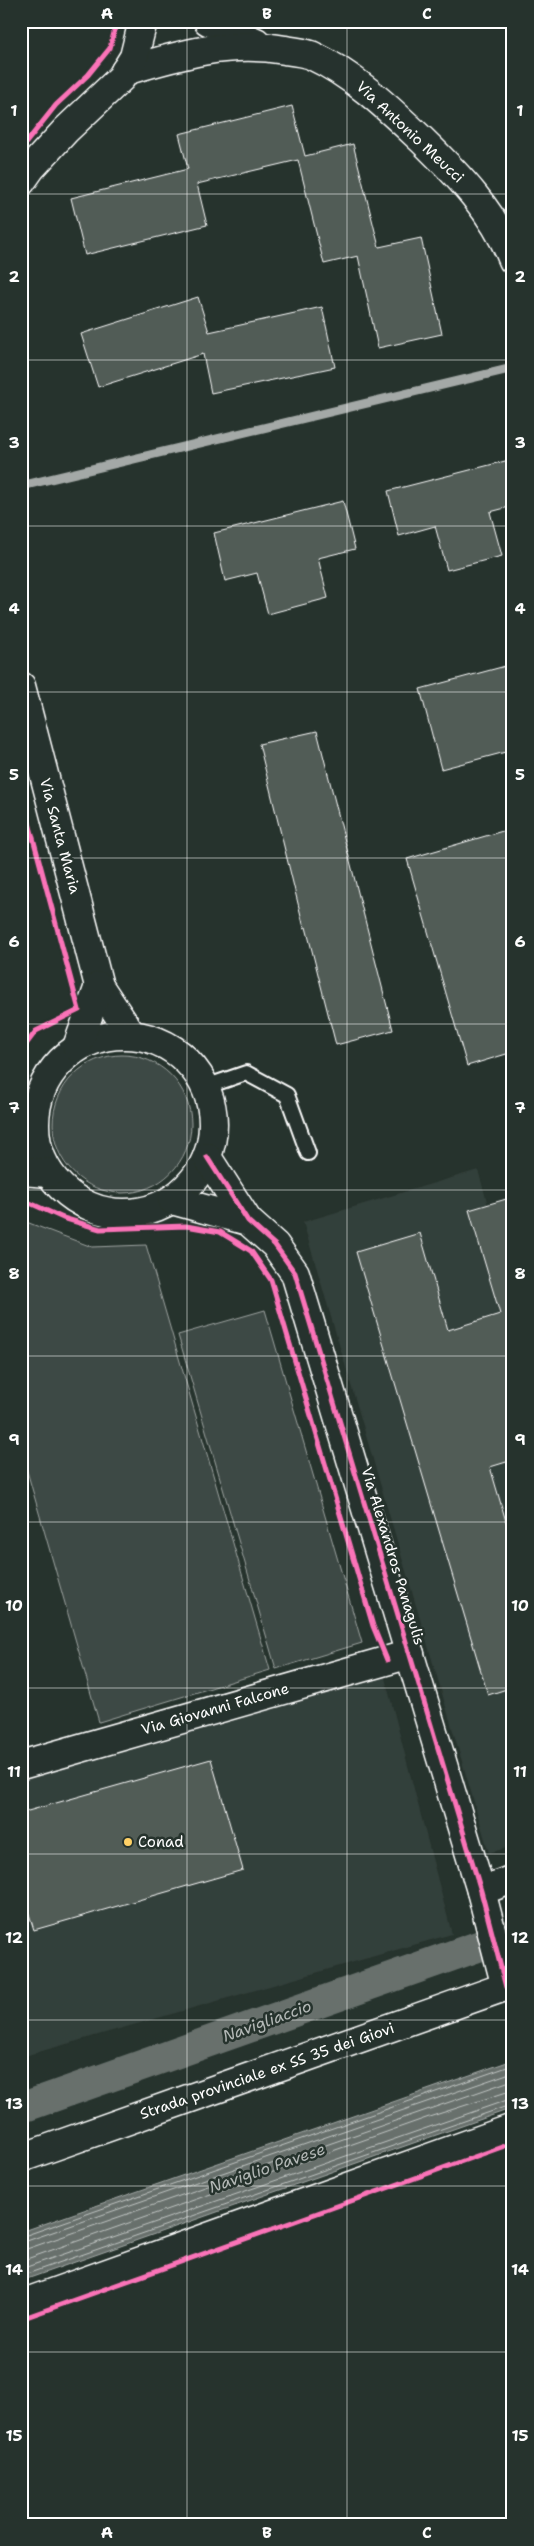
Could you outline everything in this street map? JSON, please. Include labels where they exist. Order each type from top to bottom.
[{"type":"street","points":[[21,182],[31,168],[66,130],[125,71],[134,57],[144,21]]},
{"type":"street","points":[[208,21],[268,48]]},
{"type":"street","name":"Via Antonio Meucci","points":[[125,71],[202,50],[239,45],[309,54],[354,80],[398,117],[452,170],[483,205],[506,244],[513,260]]},
{"type":"street","name":"Via Santa Maria","points":[[21,686],[100,986],[131,1034]]},
{"type":"street","points":[[77,1047],[100,986]]},
{"type":"street","points":[[131,1034],[158,1041],[182,1055],[200,1077],[211,1102],[213,1130],[207,1157],[192,1181],[172,1200],[146,1211],[119,1214],[92,1208],[68,1194],[49,1173],[28,1124],[40,1091],[55,1066],[77,1047],[103,1036],[131,1034]]},
{"type":"street","name":"Via Alexandros Panagulis","points":[[207,1157],[248,1221],[275,1245],[295,1272],[510,1986]]},
{"type":"street","points":[[21,1171],[49,1173]]},
{"type":"street","name":"Via Alexandros Panagulis","points":[[172,1200],[248,1221]]},
{"type":"street","name":"Via Giovanni Falcone","points":[[21,1765],[410,1654]]},
{"type":"street","points":[[481,1891],[513,1879]]},
{"type":"street","name":"Strada provinciale ex SS 35 dei Giovi","points":[[21,2158],[510,1986]]},
{"type":"street","points":[[21,2304],[513,2128]]},
{"type":"lane","points":[[204,1087],[246,1073],[287,1095],[308,1153]]},
{"type":"shaded area","points":[[122,1055],[148,1061],[160,1067],[170,1076],[179,1086],[185,1098],[191,1124],[185,1150],[179,1162],[170,1172],[160,1181],[148,1187],[122,1193],[96,1187],[84,1181],[74,1172],[65,1162],[59,1150],[53,1124],[59,1098],[65,1086],[74,1076],[84,1067],[96,1061]]},
{"type":"shaded area","points":[[478,1170],[490,1212],[513,1206],[513,1846],[489,1853],[303,1222]]},
{"type":"shaded area","points":[[21,1220],[92,1247],[146,1245],[270,1670],[99,1722],[21,1450]]},
{"type":"shaded area","points":[[265,1310],[362,1643],[276,1669],[178,1335]]},
{"type":"shaded area","points":[[379,1655],[452,1934],[21,2057],[21,1773]]},
{"type":"water","name":"Naviglio Pavese","points":[[513,2060],[513,2108],[21,2281],[21,2232]]},
{"type":"building","points":[[292,106],[305,156],[353,144],[379,247],[421,238],[442,334],[378,348],[358,256],[324,264],[298,160],[197,184],[207,225],[85,255],[71,198],[188,169],[179,134]]},
{"type":"building","points":[[198,297],[209,332],[322,307],[335,367],[211,393],[203,354],[98,387],[81,334]]},
{"type":"building","points":[[513,459],[513,506],[490,512],[502,556],[447,570],[435,526],[399,536],[388,491]]},
{"type":"building","points":[[343,501],[355,549],[318,558],[328,598],[268,614],[257,573],[225,581],[214,533]]},
{"type":"building","points":[[513,664],[513,750],[441,769],[420,689]]},
{"type":"building","points":[[317,731],[393,1030],[336,1045],[306,927],[304,928],[259,744]]},
{"type":"building","points":[[513,828],[513,1052],[467,1066],[407,859]]},
{"type":"building","points":[[513,1197],[513,1460],[490,1467],[513,1545],[513,1687],[488,1695],[356,1252],[420,1233],[448,1330],[500,1314],[469,1210]]},
{"type":"building","name":"Conad","points":[[211,1759],[243,1870],[34,1930],[21,1888],[21,1813]]},
{"type":"waterway","points":[[21,486],[513,368]]},
{"type":"waterway","name":"Navigliaccio","points":[[21,2108],[513,1934]]},
{"type":"cycle path","points":[[21,149],[56,105],[88,75],[110,48],[117,21]]},
{"type":"cycle path","points":[[21,793],[79,1010],[36,1031],[21,1051]]},
{"type":"cycle path","points":[[207,1157],[248,1221],[275,1245],[295,1273],[481,1891],[506,1987]]},
{"type":"cycle path","points":[[21,1199],[63,1218],[100,1229],[186,1226],[220,1232],[251,1251],[271,1280],[373,1626],[387,1660]]},
{"type":"cycle path","points":[[21,2319],[513,2143]]},
{"type":"place","name":"Conad","points":[[128,1842]]}]
